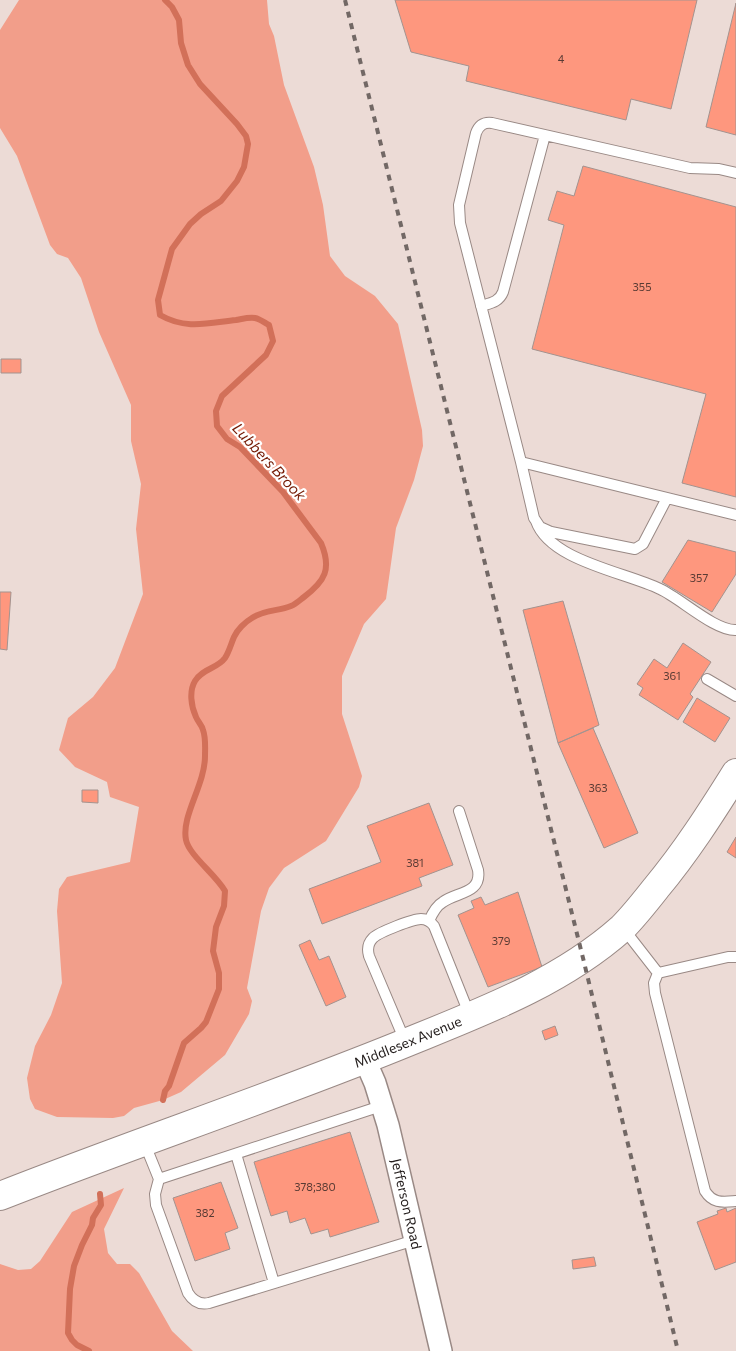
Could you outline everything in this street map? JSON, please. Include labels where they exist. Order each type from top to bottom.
[{"type":"main road","name":"Middlesex Avenue","points":[[0,1196],[365,1060],[470,1017],[526,991],[567,968],[583,958],[622,927],[648,898],[682,857],[736,773]]},
{"type":"street","name":"Jefferson Road","points":[[365,1060],[382,1106],[441,1351]]},
{"type":"lane","points":[[736,173],[719,169],[690,168],[488,123],[482,125],[477,130],[458,214],[538,529],[547,539],[582,560],[602,569],[662,589],[720,626],[736,630]]},
{"type":"lane","points":[[481,306],[494,302],[500,298],[503,292],[544,135]]},
{"type":"lane","points":[[522,462],[736,514]]},
{"type":"lane","points":[[536,521],[540,527],[551,532],[635,549],[643,544],[667,498]]},
{"type":"lane","points":[[707,679],[736,696]]},
{"type":"lane","points":[[429,921],[434,911],[442,902],[472,889],[478,881],[478,870],[459,811]]},
{"type":"lane","points":[[406,1043],[369,956],[369,945],[375,936],[396,927],[418,919],[429,921],[436,930],[470,1017]]},
{"type":"lane","points":[[622,927],[658,973]]},
{"type":"lane","points":[[658,973],[728,957],[736,957]]},
{"type":"lane","points":[[658,973],[654,983],[655,993],[705,1191],[708,1196],[718,1202],[736,1201]]},
{"type":"lane","points":[[158,1179],[382,1106]]},
{"type":"lane","points":[[144,1142],[158,1179],[155,1194],[156,1205],[188,1293],[193,1300],[200,1304],[209,1303],[415,1240]]},
{"type":"lane","points":[[236,1154],[274,1283]]},
{"type":"shaded area","points":[[19,0],[267,0],[269,24],[274,36],[284,85],[314,167],[323,205],[330,256],[345,276],[375,296],[398,324],[422,430],[423,446],[414,480],[396,528],[386,599],[364,624],[342,676],[342,714],[362,776],[359,787],[326,841],[284,868],[269,888],[261,911],[247,988],[252,1001],[249,1014],[225,1055],[181,1092],[163,1100],[134,1108],[124,1116],[113,1118],[57,1117],[35,1109],[30,1099],[27,1078],[35,1046],[51,1015],[62,983],[57,911],[59,889],[67,877],[130,862],[139,807],[110,797],[107,782],[75,767],[59,750],[68,718],[93,697],[115,668],[143,594],[136,529],[141,484],[131,441],[131,405],[99,332],[81,278],[68,258],[57,254],[50,245],[17,156],[0,128],[0,30]]},
{"type":"shaded area","points":[[124,1188],[104,1229],[108,1253],[117,1264],[130,1264],[139,1273],[172,1331],[193,1351],[0,1351],[0,1264],[18,1270],[31,1269],[40,1261],[72,1212]]},
{"type":"building","points":[[395,0],[697,0],[671,109],[631,99],[626,120],[466,81],[469,66],[411,52]]},
{"type":"building","points":[[736,3],[736,135],[706,127]]},
{"type":"building","points":[[583,166],[736,207],[736,497],[682,483],[706,394],[532,349],[564,225],[548,220],[557,191],[574,196]]},
{"type":"building","points":[[1,359],[21,359],[21,373],[1,373]]},
{"type":"building","points":[[688,540],[736,552],[736,574],[712,612],[662,582]]},
{"type":"building","points":[[0,592],[11,592],[7,650],[0,649]]},
{"type":"building","points":[[563,601],[599,725],[558,743],[523,610]]},
{"type":"building","points":[[683,643],[711,662],[690,694],[693,697],[678,720],[639,695],[643,688],[637,684],[654,659],[667,668]]},
{"type":"building","points":[[697,698],[730,718],[715,742],[683,722]]},
{"type":"building","points":[[593,728],[638,833],[604,848],[558,743]]},
{"type":"building","points":[[82,790],[98,790],[98,803],[82,802]]},
{"type":"building","points":[[429,803],[453,865],[419,878],[422,886],[322,924],[309,889],[381,862],[367,826]]},
{"type":"building","points":[[736,837],[736,858],[727,852]]},
{"type":"building","points":[[518,892],[542,967],[488,987],[458,915],[474,908],[471,901],[481,897],[485,905]]},
{"type":"building","points":[[310,940],[319,960],[329,956],[346,997],[326,1006],[299,945]]},
{"type":"building","points":[[555,1026],[558,1035],[545,1040],[542,1031]]},
{"type":"building","points":[[350,1132],[379,1222],[330,1237],[328,1229],[311,1234],[305,1218],[290,1223],[287,1211],[271,1216],[254,1162]]},
{"type":"building","points":[[221,1182],[238,1228],[225,1233],[230,1249],[195,1261],[173,1198]]},
{"type":"building","points":[[726,1208],[727,1212],[736,1208],[736,1262],[715,1270],[697,1222],[718,1214],[717,1211]]},
{"type":"building","points":[[594,1257],[596,1266],[573,1269],[572,1260]]},
{"type":"waterway","name":"Lubbers Brook","points":[[163,1100],[184,1043],[206,1022],[219,989],[219,973],[213,951],[216,927],[224,906],[225,891],[216,878],[192,852],[188,846],[185,831],[204,767],[205,756],[204,733],[192,703],[193,685],[202,673],[222,662],[229,651],[235,634],[244,624],[256,615],[286,608],[296,603],[322,580],[326,567],[321,543],[283,492],[240,447],[227,439],[217,426],[216,411],[222,396],[266,355],[273,341],[269,325],[253,318],[207,324],[188,324],[179,323],[160,315],[158,300],[172,249],[190,224],[221,201],[237,181],[244,167],[248,144],[246,136],[237,124],[200,84],[188,65],[181,43],[179,20],[172,7],[165,0]]},
{"type":"waterway","name":"Lubbers Brook","points":[[89,1351],[77,1345],[68,1333],[70,1289],[74,1266],[92,1225],[93,1218],[101,1205],[100,1194]]},
{"type":"railway","points":[[345,0],[583,958],[678,1351]]}]
